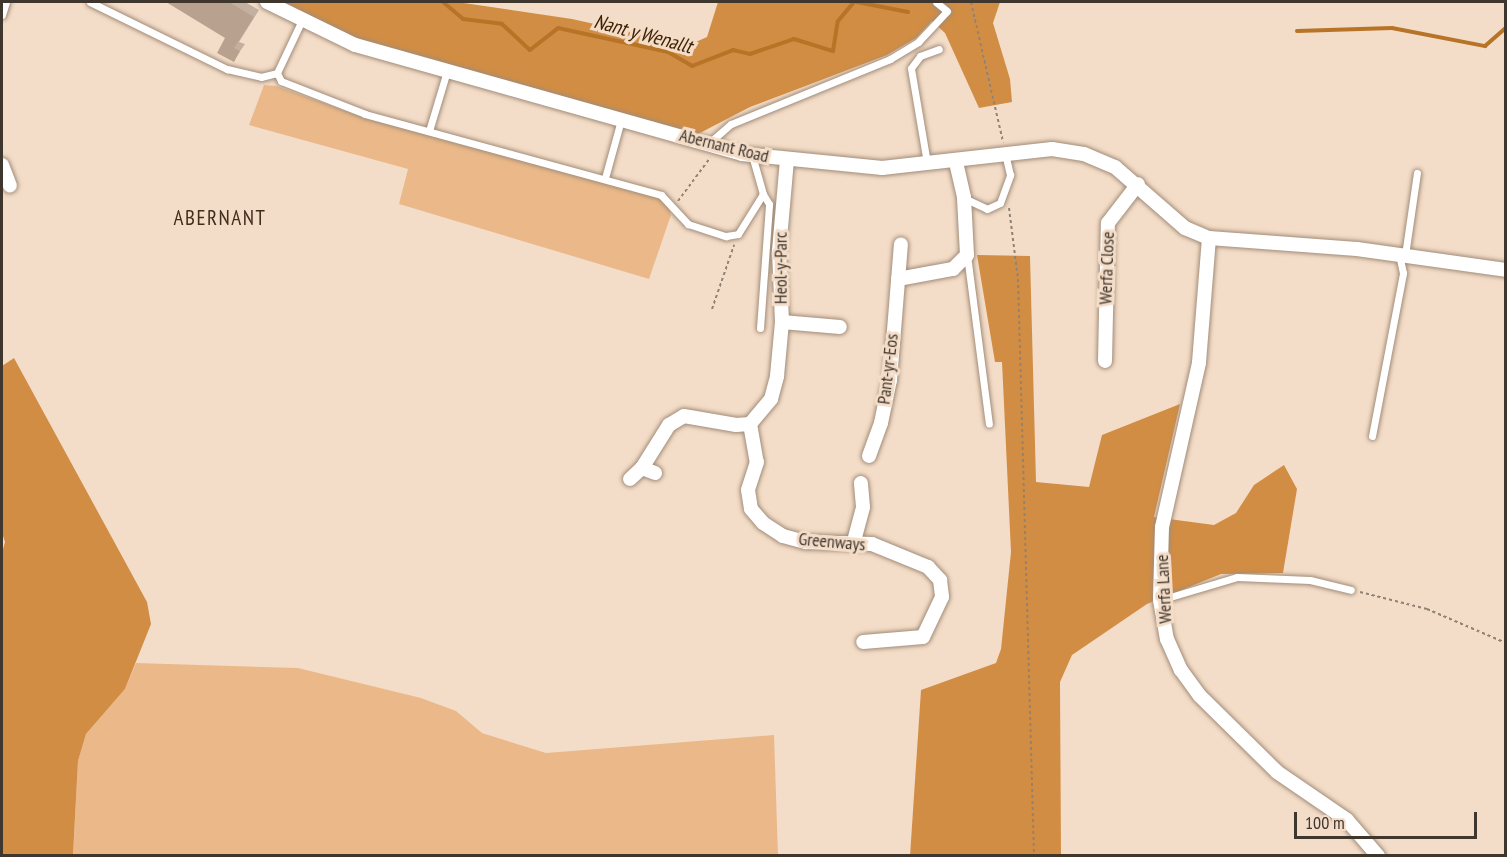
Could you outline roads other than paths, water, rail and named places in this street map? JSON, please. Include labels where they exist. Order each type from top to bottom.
[{"type":"street","name":"Abernant Road","points":[[267,2],[355,45],[752,155],[882,168],[927,165],[1005,153],[1052,149],[1084,154],[1115,167],[1138,184],[1185,228],[1209,238]]},
{"type":"street","name":"Heol-y-Parc","points":[[750,424],[771,399],[777,376],[782,322],[779,251],[787,160]]},
{"type":"street","points":[[898,279],[953,269],[967,255],[964,197],[956,161]]},
{"type":"street","points":[[2,165],[10,186]]},
{"type":"street","name":"Werfa Close","points":[[1105,361],[1108,224],[1138,184]]},
{"type":"street","points":[[1209,238],[1402,254],[1506,270]]},
{"type":"street","name":"Werfa Lane","points":[[1209,238],[1199,363],[1162,527],[1160,600],[1167,639],[1181,670],[1200,696],[1277,772],[1347,820],[1378,855]]},
{"type":"street","name":"Pant-yr-Eos","points":[[869,456],[881,423],[890,380],[901,244]]},
{"type":"street","points":[[782,322],[840,327]]},
{"type":"street","points":[[630,479],[649,471],[669,425],[684,416],[736,425],[750,424]]},
{"type":"street","name":"Greenways","points":[[750,424],[757,462],[748,490],[751,509],[763,523],[783,536],[806,542],[854,541],[917,562],[940,580],[942,597],[923,637],[863,642]]},
{"type":"street","points":[[854,541],[863,507],[861,483]]},
{"type":"lane","points":[[2,15],[6,2]]},
{"type":"lane","points":[[90,2],[227,69],[261,77],[277,73]]},
{"type":"lane","points":[[709,143],[731,124],[890,59],[918,42],[947,11],[936,2]]},
{"type":"lane","points":[[277,73],[302,20]]},
{"type":"lane","points":[[927,165],[911,69],[920,56],[939,49]]},
{"type":"lane","points":[[429,131],[447,71]]},
{"type":"lane","points":[[277,73],[281,81],[355,110],[661,195],[673,204],[688,224],[726,236],[738,234],[763,194]]},
{"type":"lane","points":[[605,178],[621,119]]},
{"type":"lane","points":[[964,197],[987,209],[1000,203],[1007,192],[1010,175],[1005,153]]},
{"type":"lane","points":[[752,155],[763,194],[770,204],[760,328]]},
{"type":"lane","points":[[1372,436],[1403,273],[1402,254],[1417,173]]},
{"type":"lane","points":[[967,255],[989,424]]},
{"type":"lane","points":[[1160,600],[1237,576],[1310,580],[1351,590]]},
{"type":"waterway","name":"Nant y Wenallt","points":[[443,2],[463,19],[502,24],[530,50],[558,28],[668,52],[692,66],[733,50],[750,54],[794,39],[833,51],[838,21],[854,2]]},
{"type":"waterway","name":"Nant y Wenallt","points":[[857,2],[908,12]]},
{"type":"waterway","name":"Nant y Wenallt","points":[[1297,31],[1392,28],[1485,46],[1506,28]]},
{"type":"district","name":"ABERNANT","points":[[220,218]]}]
